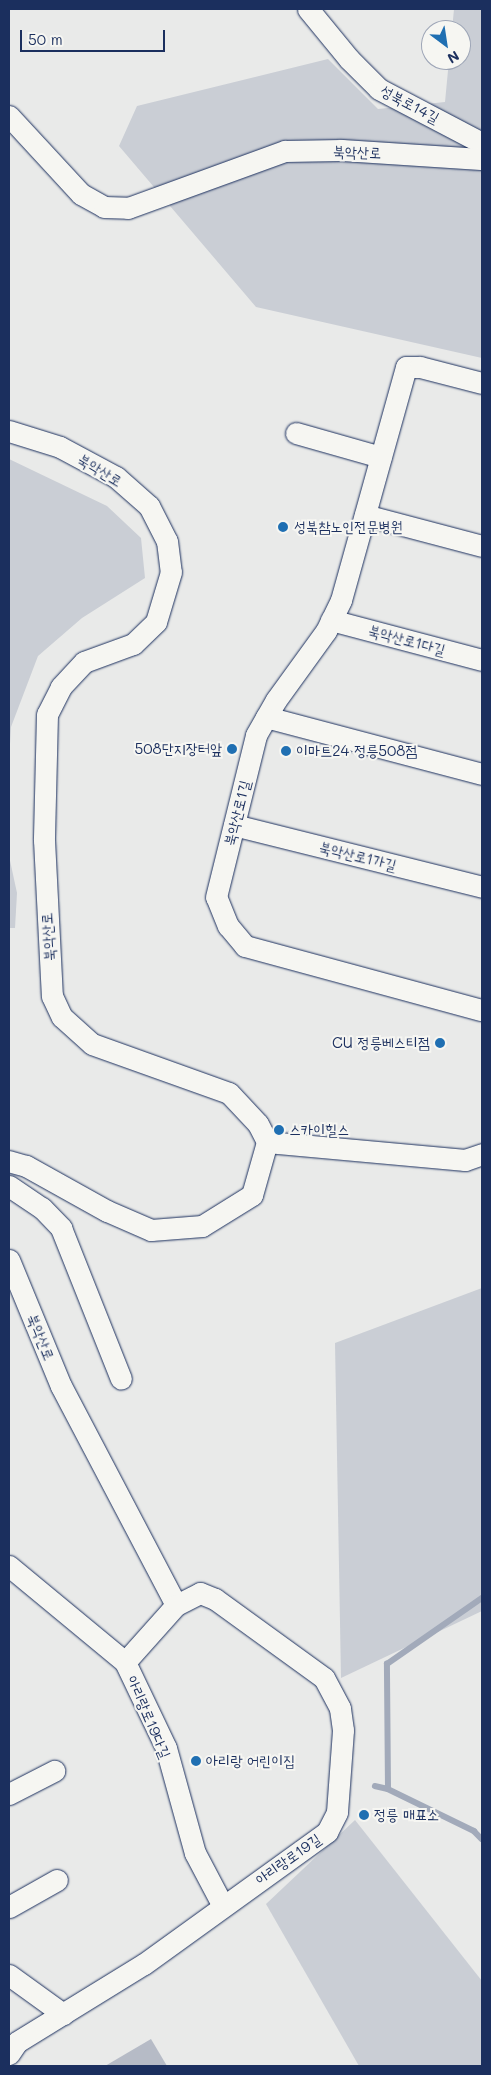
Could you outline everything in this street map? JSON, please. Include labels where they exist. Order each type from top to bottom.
[{"type":"street","name":"성북로14길","points":[[308,9],[349,59],[379,88],[482,143]]},
{"type":"street","name":"북악산로","points":[[9,116],[81,194],[104,207],[128,208],[285,151],[341,150],[482,159]]},
{"type":"street","name":"북악산로1길","points":[[482,383],[420,368],[406,368],[340,600],[331,620],[256,735],[216,897],[228,926],[246,946],[482,1012]]},
{"type":"street","name":"북악산로","points":[[9,431],[60,447],[116,477],[149,506],[167,541],[171,572],[156,622],[133,644],[84,662],[60,687],[47,714],[44,840],[52,996],[62,1017],[92,1044],[229,1093],[258,1124],[267,1142]]},
{"type":"street","points":[[296,433],[381,457]]},
{"type":"street","points":[[364,515],[482,546]]},
{"type":"street","name":"북악산로1다길","points":[[331,620],[482,660]]},
{"type":"street","points":[[266,717],[482,774]]},
{"type":"street","name":"북악산로1가길","points":[[234,825],[482,887]]},
{"type":"street","points":[[9,1161],[26,1166],[107,1211],[151,1230],[202,1226],[252,1195],[267,1142],[465,1160],[482,1154]]},
{"type":"street","points":[[9,1186],[42,1208],[61,1228],[121,1380]]},
{"type":"street","name":"북악산로","points":[[9,1260],[61,1386],[176,1605]]},
{"type":"street","name":"아리랑로19다길","points":[[11,1571],[125,1662],[166,1748],[195,1853],[223,1906]]},
{"type":"street","name":"아리랑로19길","points":[[9,2054],[17,2042],[144,1964],[327,1832],[337,1812],[343,1730],[340,1708],[324,1678],[215,1599],[200,1593],[176,1605],[125,1662]]},
{"type":"street","points":[[9,1794],[54,1771]]},
{"type":"street","points":[[9,1907],[58,1880]]},
{"type":"street","points":[[9,1974],[63,2014]]},
{"type":"shaded area","points":[[454,9],[482,9],[482,358],[256,307],[119,146],[137,106],[328,59],[378,109],[445,102],[448,70],[471,70],[471,20],[453,20]]},
{"type":"shaded area","points":[[9,459],[107,506],[141,538],[145,578],[82,618],[38,656],[11,727],[9,762]]},
{"type":"shaded area","points":[[9,856],[17,893],[15,928],[9,928]]},
{"type":"shaded area","points":[[482,1288],[482,1611],[341,1678],[335,1343]]},
{"type":"shaded area","points":[[355,1820],[482,1981],[482,2066],[359,2066],[266,1904]]},
{"type":"building","points":[[151,2039],[167,2066],[105,2066]]},
{"type":"waterway","points":[[388,1789],[387,1664],[482,1598]]},
{"type":"waterway","points":[[375,1786],[388,1789],[474,1831],[482,1839]]},
{"type":"place","name":"성북참노인전문병원","points":[[283,527]]},
{"type":"place","name":"508단지장터앞","points":[[232,749]]},
{"type":"place","name":"이마트24 정릉508점","points":[[286,751]]},
{"type":"place","name":"CU 정릉베스티점","points":[[440,1043]]},
{"type":"place","name":"스카이힐스","points":[[279,1130]]},
{"type":"place","name":"아리랑 어린이집","points":[[196,1761]]},
{"type":"place","name":"정릉 매표소","points":[[364,1815]]}]
